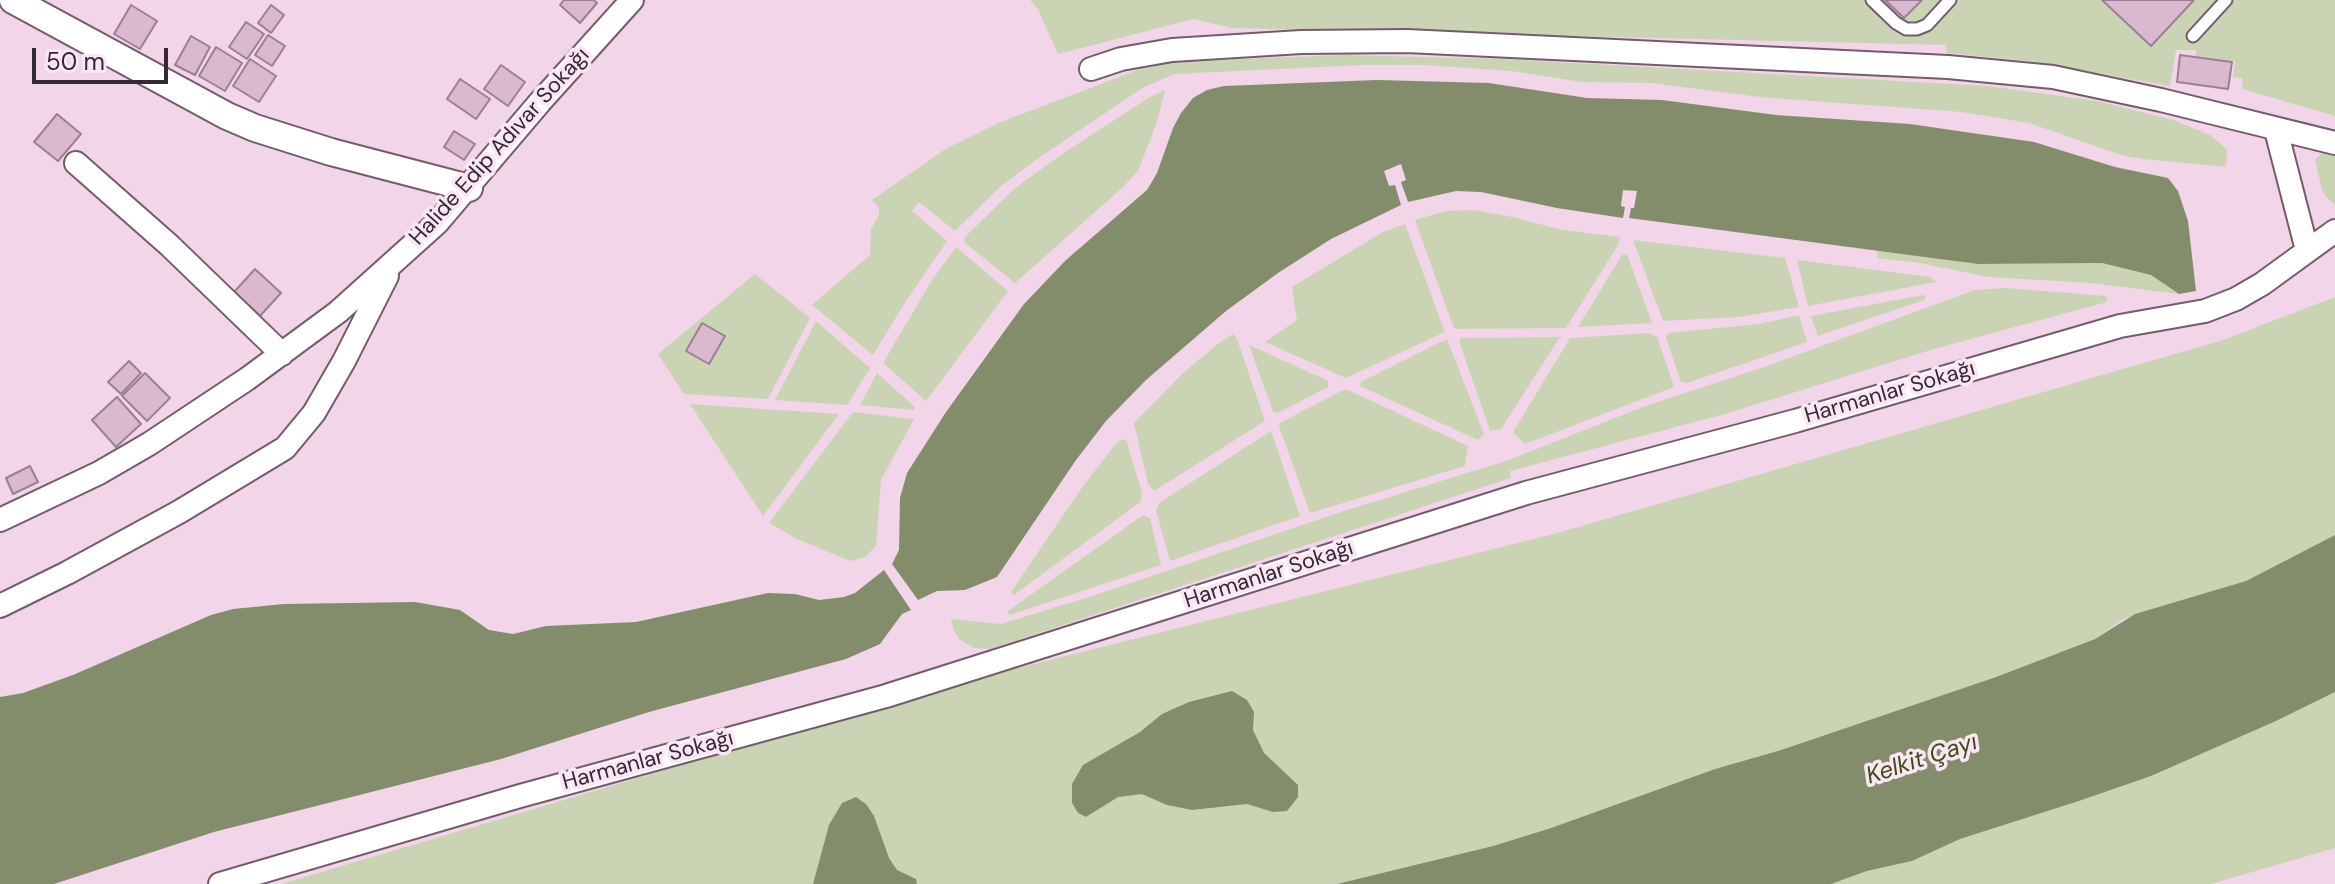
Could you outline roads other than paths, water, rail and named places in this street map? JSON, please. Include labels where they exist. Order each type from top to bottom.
[{"type":"street","points":[[13,0],[227,116],[255,128],[331,152],[469,188]]},
{"type":"street","name":"Halide Edip Adıvar Sokağı","points":[[0,520],[99,473],[149,444],[338,312],[392,265],[469,188],[540,102],[632,0]]},
{"type":"street","points":[[1091,69],[1121,59],[1172,50],[1301,42],[1392,41],[1948,67],[2053,77],[2335,143]]},
{"type":"street","points":[[2276,130],[2307,250]]},
{"type":"street","points":[[76,163],[179,254],[282,354]]},
{"type":"street","name":"Harmanlar Sokağı","points":[[220,884],[520,796],[886,696],[1526,493],[1795,421],[2120,326],[2205,311],[2249,291],[2335,231]]},
{"type":"street","points":[[0,606],[179,512],[285,448],[314,413],[337,374],[392,265]]},
{"type":"lane","points":[[1872,0],[1896,23],[1906,29],[1917,29],[1927,25],[1950,0]]},
{"type":"lane","points":[[2193,36],[2226,0]]},
{"type":"water","points":[[1377,80],[1489,83],[1587,98],[1662,100],[1776,115],[1910,124],[2034,142],[2115,167],[2168,178],[2178,191],[2188,221],[2196,291],[2179,294],[2151,275],[2102,263],[1978,264],[1629,218],[1637,191],[1623,190],[1623,218],[1481,192],[1456,191],[1408,202],[1401,182],[1406,180],[1401,164],[1384,171],[1389,186],[1395,185],[1401,205],[1331,239],[1278,273],[1226,311],[1146,380],[1106,421],[1076,460],[997,577],[965,590],[937,591],[918,600],[892,564],[899,550],[900,498],[907,473],[946,412],[1024,304],[1066,260],[1147,190],[1157,173],[1173,128],[1193,98],[1207,90],[1224,86]]},
{"type":"water","name":"Kelkit Çayı","points":[[2335,535],[2335,692],[2151,776],[1960,839],[1912,861],[1867,871],[1831,884],[1337,884],[1493,846],[1551,828],[1715,769],[1781,750],[1996,677],[2095,639],[2135,614],[2246,581]]},
{"type":"water","points":[[884,570],[911,610],[902,614],[880,644],[846,659],[649,712],[501,759],[214,832],[54,884],[0,884],[0,697],[23,693],[73,675],[211,615],[233,609],[284,604],[415,602],[460,610],[489,630],[513,634],[546,626],[636,622],[768,593],[795,594],[819,600],[844,597],[855,593]]},
{"type":"water","points":[[1232,691],[1247,700],[1254,712],[1253,730],[1264,753],[1298,785],[1298,797],[1287,811],[1273,812],[1247,804],[1192,810],[1167,805],[1142,794],[1118,797],[1086,817],[1078,813],[1072,803],[1072,784],[1083,765],[1140,732],[1162,714],[1189,702]]},
{"type":"water","points":[[856,797],[866,804],[874,816],[889,858],[897,870],[916,879],[917,884],[813,884],[829,825],[842,803]]}]
